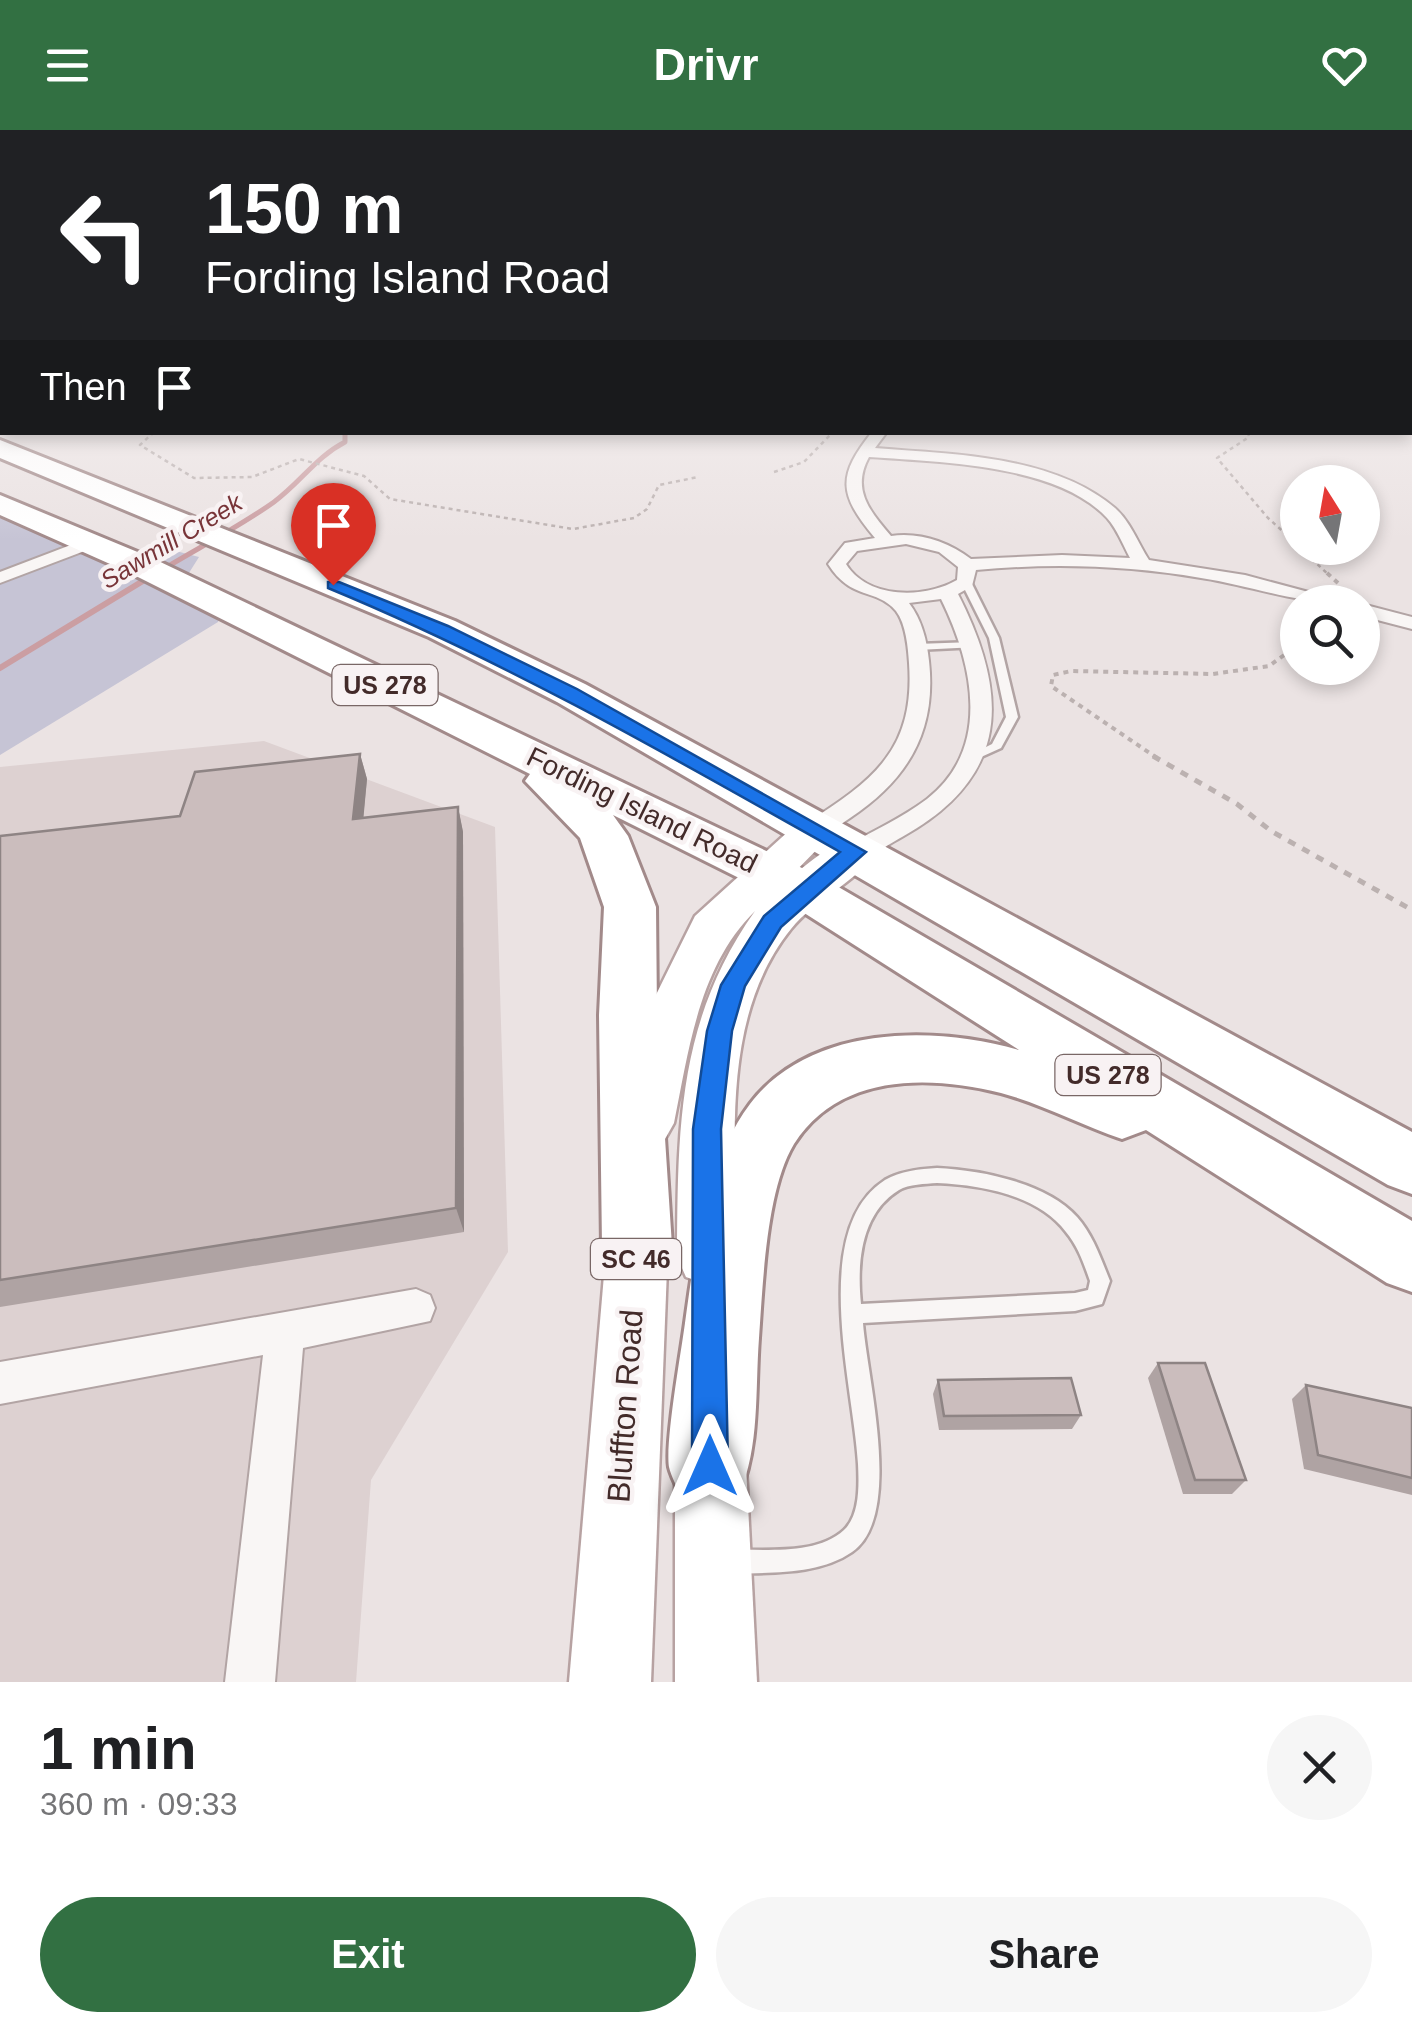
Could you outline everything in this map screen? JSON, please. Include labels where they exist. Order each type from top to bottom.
[{"type":"highway","name":"Fording Island Road","points":[[2,449],[442,629],[570,693],[1256,1165],[1412,1258]]},
{"type":"highway","name":"Fording Island Road","points":[[0,504],[474,728],[808,857],[1412,1165]]},
{"type":"highway","points":[[295,641],[493,704],[808,857]]},
{"type":"highway","points":[[474,728],[586,813],[620,871],[630,907],[628,1015],[637,1246]]},
{"type":"highway","points":[[710,1466],[733,1244],[755,1162],[772,1124],[826,1080],[881,1059],[916,1056],[999,1068],[1256,1165]]},
{"type":"main road","name":"Bluffton Road","points":[[610,1682],[646,1120],[672,1014],[711,927],[808,857]]},
{"type":"main road","name":"SC 46","points":[[716,1682],[707,1129],[720,1031],[733,985],[808,857]]},
{"type":"street","points":[[877,435],[853,466],[852,491],[862,513],[885,539]]},
{"type":"street","points":[[863,452],[1008,469],[1073,490],[1109,511],[1141,562]]},
{"type":"street","points":[[885,539],[944,548],[960,580],[980,663],[983,704],[978,740],[970,759],[945,796],[808,857],[900,762],[920,687],[908,612],[888,595],[850,582],[836,564],[851,547],[885,539]]},
{"type":"street","points":[[0,578],[89,543]]},
{"type":"street","points":[[888,595],[1058,558],[1141,562],[1283,585]]},
{"type":"street","points":[[1380,615],[1412,624]]},
{"type":"street","points":[[0,1384],[416,1308]]},
{"type":"street","points":[[250,1682],[285,1332]]},
{"type":"lane","points":[[960,580],[994,638],[1012,718],[997,746],[970,759]]},
{"type":"lane","points":[[916,647],[973,646]]},
{"type":"lane","points":[[712,1563],[814,1556],[844,1544],[864,1521],[868,1462],[848,1252],[857,1218],[882,1190],[909,1176],[943,1176],[1010,1188],[1056,1206],[1082,1237],[1100,1282],[1094,1298],[1074,1302],[854,1314]]},
{"type":"path","points":[[151,435],[140,445],[194,478],[252,477],[280,462],[299,459],[364,476],[390,499],[573,529],[634,518],[646,509],[659,485],[698,477]]},
{"type":"path","points":[[774,472],[804,462],[831,435]]},
{"type":"path","points":[[1249,435],[1217,458],[1280,529]]},
{"type":"path","points":[[1315,565],[1332,585]]},
{"type":"path","points":[[1280,658],[1269,666],[1213,674],[1071,671],[1053,675],[1051,686],[1105,719],[1148,753],[1237,804],[1270,831],[1412,910]]},
{"type":"shaded area","points":[[0,502],[141,554],[172,550],[199,557],[187,576],[226,600],[218,622],[0,755]]},
{"type":"shaded area","points":[[264,741],[495,827],[508,1252],[371,1480],[356,1682],[0,1682],[0,767]]},
{"type":"building","points":[[360,754],[353,819],[458,807],[456,1208],[0,1280],[0,836],[180,816],[195,772]]},
{"type":"building","points":[[1158,1363],[1205,1363],[1246,1480],[1195,1480]]},
{"type":"building","points":[[1071,1378],[1081,1415],[944,1416],[938,1380]]},
{"type":"building","points":[[1306,1385],[1412,1408],[1412,1478],[1318,1455]]},
{"type":"waterway","name":"Sawmill Creek","points":[[152,576],[274,502],[345,442],[345,435]]},
{"type":"waterway","name":"Sawmill Creek","points":[[0,668],[156,573]]},
{"type":"route","points":[[333,585],[442,629],[570,693],[855,852],[772,921],[733,985],[720,1031],[707,1129],[710,1466]]}]
